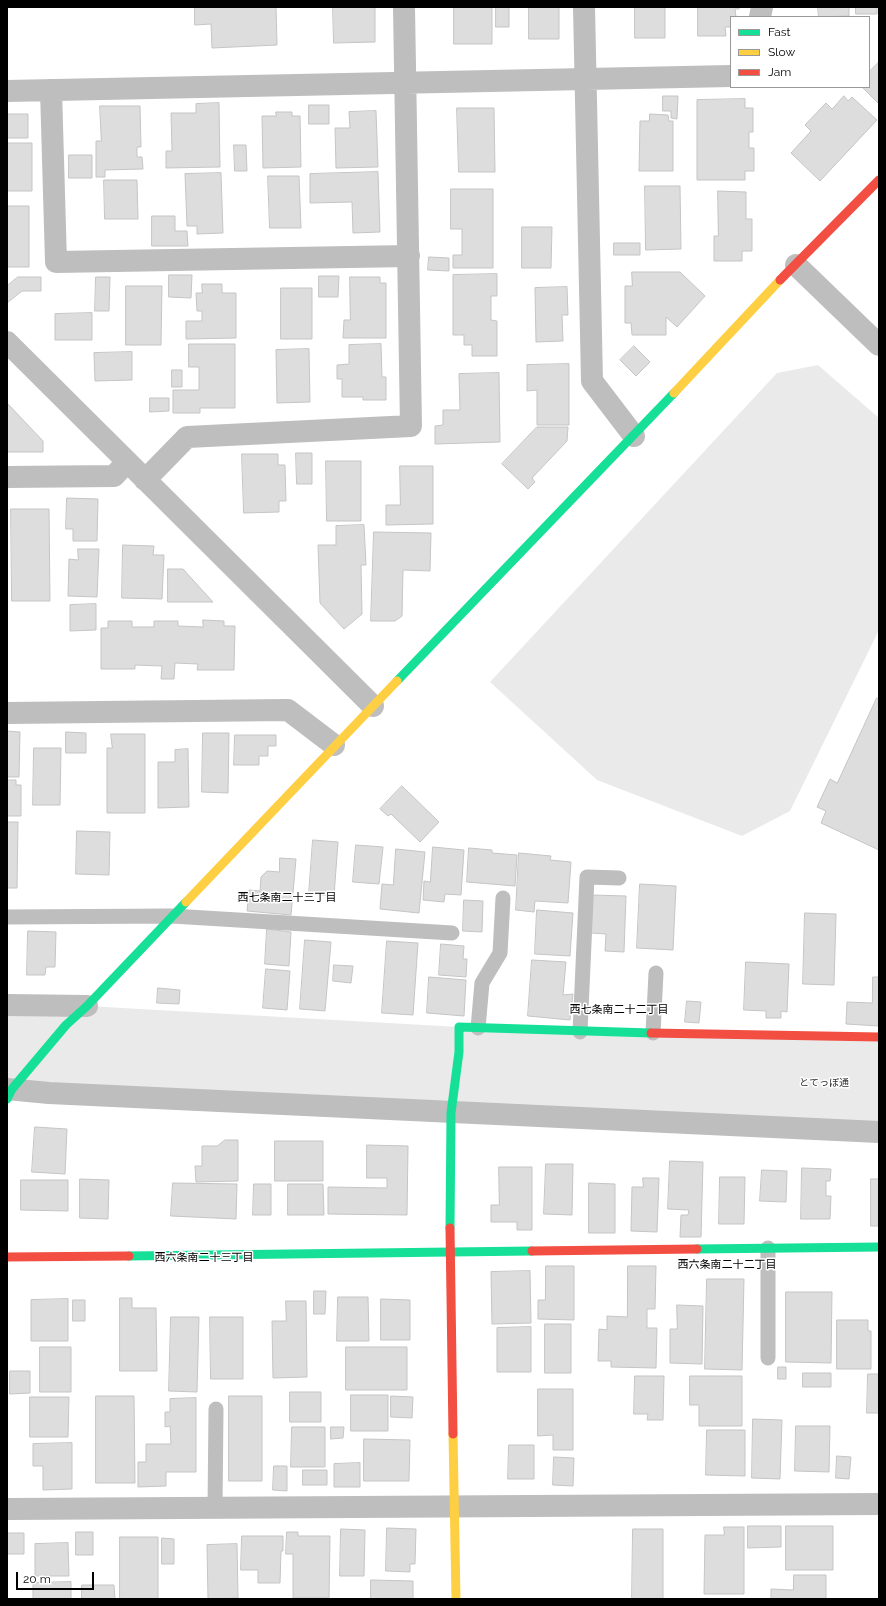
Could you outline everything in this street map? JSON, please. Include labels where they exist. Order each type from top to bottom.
[{"type":"street","points":[[145,480],[187,437],[411,426],[404,7]]},
{"type":"street","points":[[584,7],[592,380],[634,436]]},
{"type":"street","points":[[7,91],[730,76]]},
{"type":"street","points":[[52,90],[56,262],[409,256]]},
{"type":"street","points":[[9,1093],[66,1025],[87,1006],[334,745],[634,436],[769,291],[879,180]]},
{"type":"street","points":[[796,265],[871,329],[879,345]]},
{"type":"street","points":[[7,342],[373,706]]},
{"type":"street","points":[[7,477],[114,476],[128,462]]},
{"type":"street","points":[[7,713],[288,710],[334,745]]},
{"type":"street","points":[[7,1004],[87,1006]]},
{"type":"street","points":[[456,1599],[450,1253],[451,1114],[458,1052],[459,1027],[580,1032],[879,1037]]},
{"type":"street","points":[[9,1093],[49,1093],[451,1114],[879,1132]]},
{"type":"street","points":[[7,1257],[879,1247]]},
{"type":"street","points":[[7,1509],[879,1504]]},
{"type":"lane","points":[[580,1032],[587,877],[619,878]]},
{"type":"lane","points":[[478,1028],[482,983],[500,953],[503,898]]},
{"type":"lane","points":[[7,917],[172,916],[452,933]]},
{"type":"lane","points":[[653,1033],[656,973]]},
{"type":"lane","points":[[768,1248],[768,1358]]},
{"type":"lane","points":[[215,1508],[216,1409]]},
{"type":"green space","points":[[818,365],[879,418],[879,630],[790,811],[742,836],[597,780],[490,682],[777,373]]},
{"type":"green space","name":"とてっぽ通","points":[[7,1005],[87,1006],[459,1027],[879,1037],[879,1132],[7,1089]]},
{"type":"building","points":[[195,7],[276,7],[277,45],[212,48],[211,24],[195,25]]},
{"type":"building","points":[[333,7],[375,7],[375,42],[334,43]]},
{"type":"building","points":[[454,7],[492,7],[492,44],[454,44]]},
{"type":"building","points":[[496,7],[509,7],[509,27],[496,27]]},
{"type":"building","points":[[529,7],[559,7],[559,39],[529,39]]},
{"type":"building","points":[[635,7],[665,7],[665,38],[635,38]]},
{"type":"building","points":[[698,7],[739,7],[739,9],[735,9],[736,16],[730,16],[730,27],[725,27],[726,36],[698,36]]},
{"type":"building","points":[[818,7],[849,7],[849,16],[819,16]]},
{"type":"building","points":[[856,7],[877,7],[877,14],[856,14]]},
{"type":"building","points":[[879,62],[879,104],[863,88],[870,88],[870,71]]},
{"type":"building","points":[[663,96],[678,96],[677,119],[671,118],[671,111],[663,111]]},
{"type":"building","points":[[844,96],[848,101],[852,97],[877,120],[820,181],[791,153],[811,131],[805,125],[826,103],[832,109]]},
{"type":"building","points":[[745,99],[745,108],[753,108],[753,132],[749,132],[749,148],[754,148],[754,171],[745,171],[745,180],[697,180],[697,100]]},
{"type":"building","points":[[219,103],[220,167],[166,168],[166,151],[172,151],[171,113],[196,113],[196,104]]},
{"type":"building","points":[[309,105],[329,105],[329,124],[309,124]]},
{"type":"building","points":[[100,106],[140,106],[141,147],[137,147],[137,157],[142,157],[143,169],[105,170],[105,177],[96,177],[96,141],[101,141]]},
{"type":"building","points":[[457,108],[494,108],[495,172],[459,172]]},
{"type":"building","points":[[376,111],[378,167],[336,168],[335,128],[350,128],[349,112]]},
{"type":"building","points":[[276,112],[292,112],[292,116],[300,116],[301,167],[263,168],[262,116],[276,116]]},
{"type":"building","points":[[7,114],[28,114],[28,138],[7,138]]},
{"type":"building","points":[[650,114],[668,115],[669,121],[673,121],[673,171],[639,171],[640,121],[649,121]]},
{"type":"building","points":[[7,143],[32,143],[32,191],[7,191]]},
{"type":"building","points":[[234,145],[246,145],[247,171],[235,171]]},
{"type":"building","points":[[69,155],[92,155],[92,178],[69,178]]},
{"type":"building","points":[[378,172],[380,232],[353,233],[352,202],[310,203],[310,174]]},
{"type":"building","points":[[221,173],[223,233],[197,234],[197,226],[187,226],[185,174]]},
{"type":"building","points":[[268,176],[299,176],[301,228],[270,228]]},
{"type":"building","points":[[104,180],[137,180],[138,219],[105,219]]},
{"type":"building","points":[[645,186],[680,186],[681,249],[646,250]]},
{"type":"building","points":[[451,189],[493,189],[493,268],[453,268],[453,255],[462,255],[462,229],[451,229]]},
{"type":"building","points":[[718,191],[746,192],[746,219],[752,219],[752,251],[742,251],[742,261],[714,261],[714,236],[718,236]]},
{"type":"building","points":[[7,206],[29,206],[29,267],[7,267]]},
{"type":"building","points":[[152,216],[175,216],[175,231],[187,231],[188,246],[152,246]]},
{"type":"building","points":[[522,227],[552,227],[551,268],[522,268]]},
{"type":"building","points":[[614,243],[640,243],[640,255],[614,255]]},
{"type":"building","points":[[429,257],[449,258],[449,271],[428,270]]},
{"type":"building","points":[[632,272],[680,272],[705,296],[677,327],[666,317],[666,335],[632,335],[631,323],[625,323],[625,286],[632,286]]},
{"type":"building","points":[[497,274],[497,296],[491,296],[491,320],[497,321],[497,356],[472,356],[472,345],[464,345],[464,335],[453,335],[453,275]]},
{"type":"building","points":[[169,275],[192,275],[191,298],[169,297]]},
{"type":"building","points":[[319,276],[339,276],[338,297],[319,297]]},
{"type":"building","points":[[18,277],[41,277],[41,291],[22,291],[7,303],[7,286]]},
{"type":"building","points":[[96,277],[110,277],[109,311],[95,311]]},
{"type":"building","points":[[350,277],[380,277],[380,283],[386,283],[386,338],[343,338],[344,320],[350,320]]},
{"type":"building","points":[[202,284],[222,284],[222,293],[236,293],[236,338],[186,339],[186,321],[202,321],[202,311],[197,311],[196,293],[202,293]]},
{"type":"building","points":[[126,286],[162,286],[161,345],[126,345]]},
{"type":"building","points":[[567,287],[568,315],[562,315],[563,341],[536,342],[535,288]]},
{"type":"building","points":[[281,288],[312,288],[312,339],[281,339]]},
{"type":"building","points":[[92,313],[92,340],[55,340],[55,314]]},
{"type":"building","points":[[189,344],[235,344],[235,408],[200,408],[200,413],[173,413],[173,390],[199,390],[199,367],[189,367]]},
{"type":"building","points":[[381,344],[382,377],[386,377],[386,400],[363,400],[363,397],[342,397],[342,379],[337,379],[337,365],[349,364],[349,345]]},
{"type":"building","points":[[634,346],[650,362],[636,376],[620,360]]},
{"type":"building","points":[[309,349],[310,402],[277,403],[276,350]]},
{"type":"building","points":[[132,352],[132,380],[95,381],[94,353]]},
{"type":"building","points":[[569,364],[569,425],[537,425],[537,390],[527,391],[527,365]]},
{"type":"building","points":[[172,370],[182,370],[182,387],[172,387]]},
{"type":"building","points":[[499,373],[500,442],[435,444],[435,426],[443,425],[443,410],[460,410],[459,374]]},
{"type":"building","points":[[150,398],[169,398],[169,411],[150,412]]},
{"type":"building","points":[[7,403],[43,441],[43,452],[7,452]]},
{"type":"building","points":[[537,427],[568,427],[567,441],[532,478],[535,482],[528,489],[502,464]]},
{"type":"building","points":[[296,453],[312,453],[312,484],[297,484]]},
{"type":"building","points":[[242,454],[278,454],[278,465],[285,465],[286,501],[279,501],[279,512],[244,513]]},
{"type":"building","points":[[326,461],[361,461],[361,521],[327,521]]},
{"type":"building","points":[[400,466],[433,466],[433,524],[386,525],[386,505],[400,505]]},
{"type":"building","points":[[67,498],[98,499],[97,541],[73,541],[73,529],[66,529]]},
{"type":"building","points":[[11,509],[49,509],[50,601],[12,601]]},
{"type":"building","points":[[364,525],[366,565],[361,565],[362,614],[344,629],[320,603],[318,545],[336,545],[336,526]]},
{"type":"building","points":[[374,532],[431,533],[430,571],[403,570],[402,616],[395,621],[371,621]]},
{"type":"building","points":[[123,545],[154,546],[153,555],[164,555],[162,599],[122,598]]},
{"type":"building","points":[[78,549],[99,549],[97,597],[68,596],[69,559],[78,560]]},
{"type":"building","points":[[168,569],[183,569],[213,602],[168,602]]},
{"type":"building","points":[[96,604],[96,630],[70,631],[70,605]]},
{"type":"building","points":[[203,620],[224,621],[224,626],[235,626],[234,670],[197,670],[198,664],[175,663],[174,679],[161,679],[162,666],[135,665],[135,669],[101,669],[101,628],[108,628],[108,621],[132,621],[132,627],[154,627],[154,621],[178,621],[178,626],[203,627]]},
{"type":"building","points":[[877,698],[879,699],[879,850],[821,823],[826,811],[817,807],[830,779],[837,783]]},
{"type":"building","points":[[7,731],[20,732],[19,777],[7,777]]},
{"type":"building","points":[[66,732],[86,733],[86,753],[66,753]]},
{"type":"building","points":[[203,733],[229,733],[228,793],[202,792]]},
{"type":"building","points":[[111,734],[145,734],[145,813],[107,813],[107,748],[112,748]]},
{"type":"building","points":[[235,735],[276,735],[276,746],[268,746],[268,756],[259,756],[259,765],[234,765]]},
{"type":"building","points":[[34,748],[61,748],[60,805],[33,805]]},
{"type":"building","points":[[188,749],[189,807],[158,808],[158,762],[175,762],[175,750]]},
{"type":"building","points":[[7,780],[16,780],[16,785],[21,785],[21,816],[7,816]]},
{"type":"building","points":[[402,786],[439,822],[420,842],[391,814],[388,816],[380,809]]},
{"type":"building","points":[[7,822],[18,822],[17,888],[7,888]]},
{"type":"building","points":[[77,831],[110,832],[109,875],[76,874]]},
{"type":"building","points":[[313,840],[338,842],[334,896],[309,894]]},
{"type":"building","points":[[356,845],[383,847],[379,884],[353,882]]},
{"type":"building","points":[[433,847],[464,850],[461,895],[445,894],[444,902],[423,900],[424,881],[430,882]]},
{"type":"building","points":[[469,848],[492,850],[492,853],[517,855],[515,886],[467,882]]},
{"type":"building","points":[[396,849],[425,852],[419,913],[380,909],[382,884],[393,885]]},
{"type":"building","points":[[519,853],[551,856],[550,860],[571,862],[568,903],[535,901],[534,912],[516,910]]},
{"type":"building","points":[[280,858],[296,859],[291,915],[247,911],[249,890],[260,891],[261,877],[267,871],[279,872]]},
{"type":"building","points":[[640,884],[676,886],[673,950],[637,948]]},
{"type":"building","points":[[592,895],[626,896],[624,952],[605,951],[606,934],[591,933]]},
{"type":"building","points":[[464,900],[483,901],[482,932],[463,931]]},
{"type":"building","points":[[537,910],[573,913],[570,956],[535,954]]},
{"type":"building","points":[[805,913],[836,914],[834,985],[803,984]]},
{"type":"building","points":[[267,929],[291,932],[289,966],[265,964]]},
{"type":"building","points":[[28,931],[56,932],[55,967],[46,967],[45,975],[27,975]]},
{"type":"building","points":[[305,940],[331,942],[325,1011],[300,1009]]},
{"type":"building","points":[[387,941],[418,943],[413,1015],[382,1013]]},
{"type":"building","points":[[441,944],[464,946],[463,959],[467,959],[466,977],[439,975]]},
{"type":"building","points":[[532,960],[566,962],[563,995],[573,994],[570,1020],[528,1016]]},
{"type":"building","points":[[746,962],[789,964],[787,1012],[781,1011],[781,1018],[766,1018],[766,1011],[744,1010]]},
{"type":"building","points":[[334,965],[353,966],[351,983],[333,981]]},
{"type":"building","points":[[266,969],[290,971],[287,1010],[263,1008]]},
{"type":"building","points":[[429,977],[466,980],[464,1016],[427,1013]]},
{"type":"building","points":[[873,977],[879,977],[879,1026],[846,1024],[847,1002],[872,1003]]},
{"type":"building","points":[[158,988],[180,990],[179,1004],[157,1003]]},
{"type":"building","points":[[687,1001],[701,1002],[699,1023],[685,1022]]},
{"type":"building","points":[[35,1127],[67,1129],[65,1174],[32,1172]]},
{"type":"building","points":[[225,1140],[238,1140],[238,1181],[196,1182],[195,1166],[202,1166],[202,1146],[217,1146]]},
{"type":"building","points":[[275,1141],[323,1141],[323,1181],[275,1181]]},
{"type":"building","points":[[367,1145],[408,1146],[407,1215],[328,1214],[328,1187],[387,1188],[387,1178],[367,1178]]},
{"type":"building","points":[[670,1161],[703,1162],[701,1237],[680,1237],[681,1215],[688,1215],[689,1210],[668,1209]]},
{"type":"building","points":[[546,1164],[573,1164],[572,1215],[544,1214]]},
{"type":"building","points":[[499,1167],[532,1167],[532,1230],[517,1230],[517,1222],[491,1222],[491,1205],[499,1205]]},
{"type":"building","points":[[802,1168],[831,1169],[830,1181],[826,1181],[826,1196],[831,1196],[830,1219],[801,1219]]},
{"type":"building","points":[[762,1170],[787,1171],[786,1202],[760,1201]]},
{"type":"building","points":[[720,1177],[745,1177],[744,1224],[719,1224]]},
{"type":"building","points":[[643,1178],[659,1178],[657,1232],[631,1231],[632,1187],[643,1187]]},
{"type":"building","points":[[80,1179],[109,1180],[108,1219],[80,1218]]},
{"type":"building","points":[[871,1179],[879,1179],[879,1226],[871,1226]]},
{"type":"building","points":[[21,1180],[68,1180],[68,1211],[21,1210]]},
{"type":"building","points":[[173,1183],[237,1184],[236,1219],[171,1216]]},
{"type":"building","points":[[589,1183],[615,1184],[615,1233],[589,1233]]},
{"type":"building","points":[[254,1184],[271,1184],[271,1215],[253,1215]]},
{"type":"building","points":[[288,1184],[323,1184],[324,1215],[288,1215]]},
{"type":"building","points":[[546,1266],[574,1266],[574,1320],[538,1319],[538,1300],[545,1300]]},
{"type":"building","points":[[628,1266],[656,1266],[655,1309],[647,1309],[647,1328],[657,1328],[656,1368],[611,1367],[611,1361],[598,1361],[599,1329],[607,1330],[607,1316],[627,1317]]},
{"type":"building","points":[[530,1271],[531,1323],[492,1324],[491,1272]]},
{"type":"building","points":[[707,1279],[744,1279],[742,1370],[705,1369]]},
{"type":"building","points":[[314,1291],[326,1291],[325,1314],[314,1314]]},
{"type":"building","points":[[786,1292],[832,1292],[831,1363],[786,1362]]},
{"type":"building","points":[[338,1297],[368,1297],[369,1341],[337,1341]]},
{"type":"building","points":[[120,1298],[132,1298],[132,1308],[156,1308],[157,1371],[120,1371]]},
{"type":"building","points":[[68,1299],[68,1341],[31,1341],[31,1300]]},
{"type":"building","points":[[381,1299],[410,1300],[410,1340],[381,1340]]},
{"type":"building","points":[[73,1300],[85,1300],[85,1321],[73,1321]]},
{"type":"building","points":[[286,1301],[306,1301],[307,1377],[273,1378],[272,1321],[286,1321]]},
{"type":"building","points":[[677,1305],[703,1306],[702,1364],[670,1363],[670,1329],[677,1329]]},
{"type":"building","points":[[171,1317],[199,1317],[197,1392],[169,1391]]},
{"type":"building","points":[[210,1317],[243,1317],[243,1379],[211,1379]]},
{"type":"building","points":[[837,1320],[868,1320],[868,1331],[871,1331],[871,1369],[837,1369]]},
{"type":"building","points":[[545,1324],[571,1324],[571,1373],[545,1373]]},
{"type":"building","points":[[531,1327],[531,1372],[497,1372],[497,1328]]},
{"type":"building","points":[[40,1347],[71,1347],[71,1392],[40,1392]]},
{"type":"building","points":[[346,1347],[407,1347],[407,1390],[346,1390]]},
{"type":"building","points":[[778,1367],[786,1367],[786,1379],[778,1379]]},
{"type":"building","points":[[10,1371],[30,1371],[30,1393],[10,1394]]},
{"type":"building","points":[[803,1373],[831,1373],[831,1387],[803,1387]]},
{"type":"building","points":[[868,1374],[879,1374],[879,1413],[867,1413]]},
{"type":"building","points":[[635,1376],[664,1376],[663,1420],[647,1420],[648,1414],[634,1414]]},
{"type":"building","points":[[690,1376],[742,1376],[742,1426],[699,1426],[699,1405],[690,1405]]},
{"type":"building","points":[[538,1389],[573,1389],[573,1450],[553,1450],[553,1435],[538,1436]]},
{"type":"building","points":[[290,1392],[321,1392],[321,1422],[290,1422]]},
{"type":"building","points":[[351,1395],[388,1395],[388,1431],[351,1431]]},
{"type":"building","points":[[96,1396],[134,1396],[135,1483],[96,1483]]},
{"type":"building","points":[[229,1396],[262,1396],[262,1481],[229,1481]]},
{"type":"building","points":[[391,1396],[413,1397],[412,1418],[391,1417]]},
{"type":"building","points":[[30,1397],[69,1397],[68,1437],[30,1437]]},
{"type":"building","points":[[196,1398],[196,1472],[166,1472],[166,1486],[138,1487],[138,1462],[146,1462],[146,1444],[171,1444],[170,1426],[165,1427],[165,1412],[170,1412],[170,1399]]},
{"type":"building","points":[[753,1419],[782,1420],[780,1479],[752,1478]]},
{"type":"building","points":[[796,1426],[830,1426],[829,1472],[795,1471]]},
{"type":"building","points":[[292,1427],[325,1427],[325,1467],[291,1467]]},
{"type":"building","points":[[331,1427],[344,1427],[343,1438],[331,1439]]},
{"type":"building","points":[[707,1430],[745,1430],[745,1476],[706,1475]]},
{"type":"building","points":[[364,1439],[410,1440],[409,1481],[364,1481]]},
{"type":"building","points":[[72,1443],[72,1489],[43,1490],[43,1466],[33,1466],[33,1444]]},
{"type":"building","points":[[509,1445],[534,1445],[534,1479],[508,1479]]},
{"type":"building","points":[[837,1456],[851,1457],[849,1479],[836,1478]]},
{"type":"building","points":[[554,1457],[574,1458],[573,1486],[553,1485]]},
{"type":"building","points":[[360,1463],[360,1487],[334,1487],[334,1464]]},
{"type":"building","points":[[274,1466],[287,1466],[287,1491],[273,1490]]},
{"type":"building","points":[[303,1470],[327,1470],[327,1485],[303,1485]]},
{"type":"building","points":[[748,1526],[781,1526],[781,1547],[748,1548]]},
{"type":"building","points":[[786,1526],[833,1526],[833,1570],[786,1570]]},
{"type":"building","points":[[724,1527],[744,1527],[744,1594],[704,1594],[705,1535],[724,1535]]},
{"type":"building","points":[[387,1528],[416,1529],[415,1564],[410,1564],[410,1572],[386,1571]]},
{"type":"building","points":[[341,1529],[365,1530],[364,1576],[340,1576]]},
{"type":"building","points":[[633,1529],[663,1529],[663,1599],[632,1599]]},
{"type":"building","points":[[76,1532],[93,1532],[93,1555],[76,1555]]},
{"type":"building","points":[[287,1532],[298,1532],[298,1536],[330,1536],[329,1598],[293,1598],[293,1554],[286,1554]]},
{"type":"building","points":[[7,1533],[24,1533],[24,1554],[7,1554]]},
{"type":"building","points":[[242,1536],[283,1536],[280,1583],[258,1583],[258,1570],[241,1570]]},
{"type":"building","points":[[120,1537],[158,1537],[158,1599],[120,1599]]},
{"type":"building","points":[[162,1538],[174,1539],[174,1564],[162,1564]]},
{"type":"building","points":[[68,1543],[69,1576],[35,1576],[35,1544]]},
{"type":"building","points":[[237,1544],[238,1598],[208,1599],[207,1545]]},
{"type":"building","points":[[794,1575],[826,1575],[826,1599],[771,1599],[771,1589],[793,1590]]},
{"type":"building","points":[[371,1580],[413,1581],[413,1599],[371,1599]]},
{"type":"building","points":[[71,1582],[71,1599],[33,1599],[33,1583]]},
{"type":"building","points":[[82,1585],[114,1585],[115,1599],[82,1599]]},
{"type":"traffic: fast","points":[[397,681],[674,393]]},
{"type":"traffic: fast","points":[[7,1099],[12,1089],[66,1025],[87,1006],[186,902]]},
{"type":"traffic: fast","points":[[450,1228],[451,1113],[459,1052],[459,1027],[651,1033]]},
{"type":"traffic: fast","points":[[697,1249],[879,1247]]},
{"type":"traffic: fast","points":[[129,1256],[532,1251]]},
{"type":"traffic: slow","points":[[674,393],[780,280]]},
{"type":"traffic: slow","points":[[186,902],[397,681]]},
{"type":"traffic: slow","points":[[453,1434],[456,1599]]},
{"type":"traffic: jam","points":[[780,280],[879,180]]},
{"type":"traffic: jam","points":[[651,1033],[879,1037]]},
{"type":"traffic: jam","points":[[450,1228],[453,1434]]},
{"type":"traffic: jam","points":[[532,1251],[697,1249]]},
{"type":"traffic: jam","points":[[7,1257],[129,1256]]},
{"type":"district","name":"西七条南二十三丁目","points":[[287,898]]},
{"type":"district","name":"西七条南二十二丁目","points":[[619,1010]]},
{"type":"district","name":"西六条南二十三丁目","points":[[204,1258]]},
{"type":"district","name":"西六条南二十二丁目","points":[[727,1265]]}]
